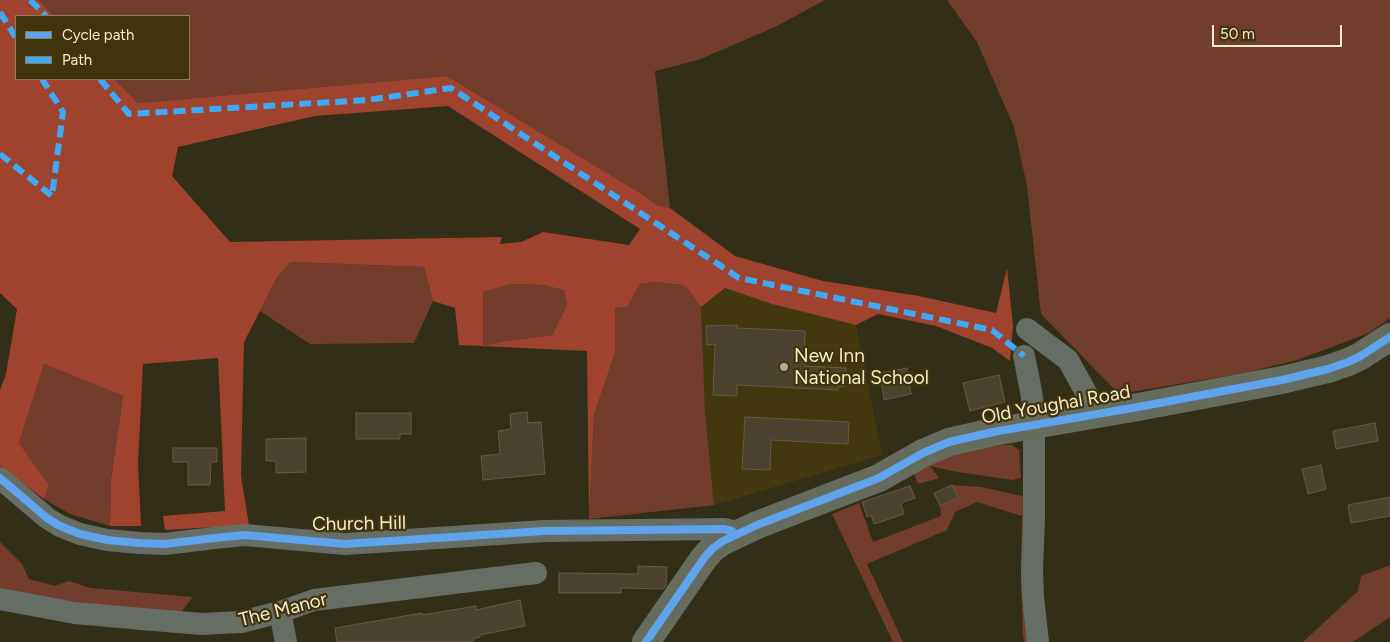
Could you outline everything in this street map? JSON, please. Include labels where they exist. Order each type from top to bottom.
[{"type":"main road","name":"Old Youghal Road","points":[[646,642],[704,558],[713,548],[736,534],[879,478],[923,453],[949,442],[993,432],[1282,380],[1328,369],[1359,357],[1390,337]]},
{"type":"street","points":[[1027,330],[1068,360],[1098,414]]},
{"type":"street","points":[[1024,356],[1034,414],[1032,570],[1038,642]]},
{"type":"street","name":"Church Hill","points":[[0,478],[47,518],[60,526],[80,534],[107,540],[139,543],[165,544],[246,536],[345,544],[544,531],[724,528],[736,534]]},
{"type":"street","name":"The Manor","points":[[0,599],[75,612],[202,624],[241,622],[280,612],[314,600],[536,572]]},
{"type":"street","points":[[280,612],[286,642]]},
{"type":"shaded area","points":[[0,0],[39,0],[53,15],[15,15],[15,80],[115,80],[138,103],[447,76],[657,205],[670,208],[735,256],[823,281],[919,296],[996,313],[1007,268],[1013,326],[1010,361],[992,348],[936,326],[878,314],[856,325],[772,304],[725,288],[701,307],[687,288],[682,285],[655,282],[640,284],[627,307],[615,307],[615,353],[594,415],[589,519],[587,351],[459,345],[455,308],[433,301],[424,267],[290,262],[278,276],[244,342],[241,476],[249,525],[165,530],[163,516],[225,511],[218,358],[143,364],[138,463],[141,526],[110,526],[111,479],[123,396],[44,364],[19,443],[49,485],[44,499],[0,466],[0,390],[6,374],[17,309],[0,293]],"holes":[[[448,106],[640,229],[629,245],[543,232],[521,242],[500,244],[502,237],[230,242],[172,176],[178,147],[315,116]],[[511,284],[544,285],[564,290],[567,305],[552,335],[483,346],[483,292]]]},
{"type":"shaded area","points":[[39,0],[825,0],[775,27],[698,60],[655,71],[670,208],[657,205],[447,76],[138,103],[115,80],[190,80],[190,15],[53,15]]},
{"type":"shaded area","points":[[947,0],[1390,0],[1390,318],[1369,333],[1297,360],[1244,373],[1119,394],[1041,314],[1027,186],[1014,127],[977,42]]},
{"type":"shaded area","points":[[289,262],[424,267],[433,301],[414,343],[310,344],[260,311],[278,276]]},
{"type":"shaded area","points":[[655,282],[682,285],[687,288],[701,307],[705,410],[714,505],[589,519],[594,415],[615,353],[615,306],[627,307],[640,284]]},
{"type":"shaded area","points":[[511,284],[544,285],[564,289],[567,305],[552,335],[506,341],[483,347],[483,292]]},
{"type":"shaded area","name":"New Inn National School","points":[[725,288],[772,304],[856,325],[882,455],[714,505],[705,410],[701,307]]},
{"type":"shaded area","points":[[44,364],[123,396],[111,479],[110,526],[70,514],[44,499],[49,485],[19,443]]},
{"type":"shaded area","points":[[1012,445],[1019,450],[1021,478],[1012,480],[930,466],[939,478],[918,484],[913,472],[961,451]]},
{"type":"shaded area","points":[[952,485],[981,487],[1026,497],[1030,642],[1024,642],[1023,635],[1021,579],[1022,516],[977,502],[955,512],[947,530],[867,564],[903,642],[893,642],[832,514],[859,503],[873,542],[941,516],[940,506],[958,498]]},
{"type":"shaded area","points":[[0,542],[22,564],[29,579],[55,586],[69,581],[90,588],[193,597],[180,613],[127,609],[28,595],[0,589]]},
{"type":"shaded area","points":[[1390,565],[1390,617],[1353,642],[1303,642],[1358,591],[1361,576]]},
{"type":"building","points":[[737,325],[737,328],[805,331],[804,366],[846,368],[845,387],[838,386],[838,390],[737,385],[737,396],[713,395],[715,344],[707,345],[706,326]]},
{"type":"building","points":[[907,368],[911,394],[884,400],[880,373]]},
{"type":"building","points":[[999,375],[1005,402],[970,411],[963,383]]},
{"type":"building","points":[[527,412],[528,423],[541,422],[545,474],[483,480],[481,456],[500,454],[498,431],[511,429],[510,414]]},
{"type":"building","points":[[356,413],[411,413],[411,434],[400,434],[400,439],[356,439]]},
{"type":"building","points":[[745,417],[849,422],[848,444],[771,440],[770,470],[742,469]]},
{"type":"building","points":[[1375,423],[1378,441],[1336,449],[1333,431]]},
{"type":"building","points":[[306,438],[306,472],[276,473],[276,461],[266,461],[266,439]]},
{"type":"building","points":[[173,448],[217,448],[217,462],[211,462],[210,485],[188,485],[188,462],[173,462]]},
{"type":"building","points":[[1321,465],[1326,489],[1308,494],[1302,469]]},
{"type":"building","points":[[952,485],[958,498],[940,506],[934,493]]},
{"type":"building","points":[[910,486],[915,498],[901,503],[904,514],[874,524],[871,515],[867,517],[862,502]]},
{"type":"building","points":[[1390,497],[1390,516],[1351,523],[1348,505]]},
{"type":"building","points":[[638,566],[667,567],[666,586],[663,589],[621,588],[621,593],[559,593],[559,573],[638,574]]},
{"type":"building","points":[[520,600],[525,626],[480,635],[480,637],[473,639],[473,642],[337,642],[335,628],[476,606],[476,610]]},
{"type":"marked path","points":[[30,0],[45,15]]},
{"type":"marked path","points":[[0,12],[15,36]]},
{"type":"marked path","points":[[0,154],[52,196],[63,112],[43,80]]},
{"type":"marked path","points":[[101,80],[129,114],[368,100],[451,88],[739,278],[992,330],[1024,356]]},
{"type":"cycle path","points":[[646,642],[704,558],[723,541],[757,525],[879,478],[923,453],[949,442],[993,432],[1282,380],[1348,362],[1390,337]]},
{"type":"cycle path","points":[[0,478],[47,518],[60,526],[80,534],[107,540],[139,543],[165,544],[245,535],[345,544],[544,531],[724,529],[735,534]]},
{"type":"place","name":"New Inn National School","points":[[784,367]]}]
